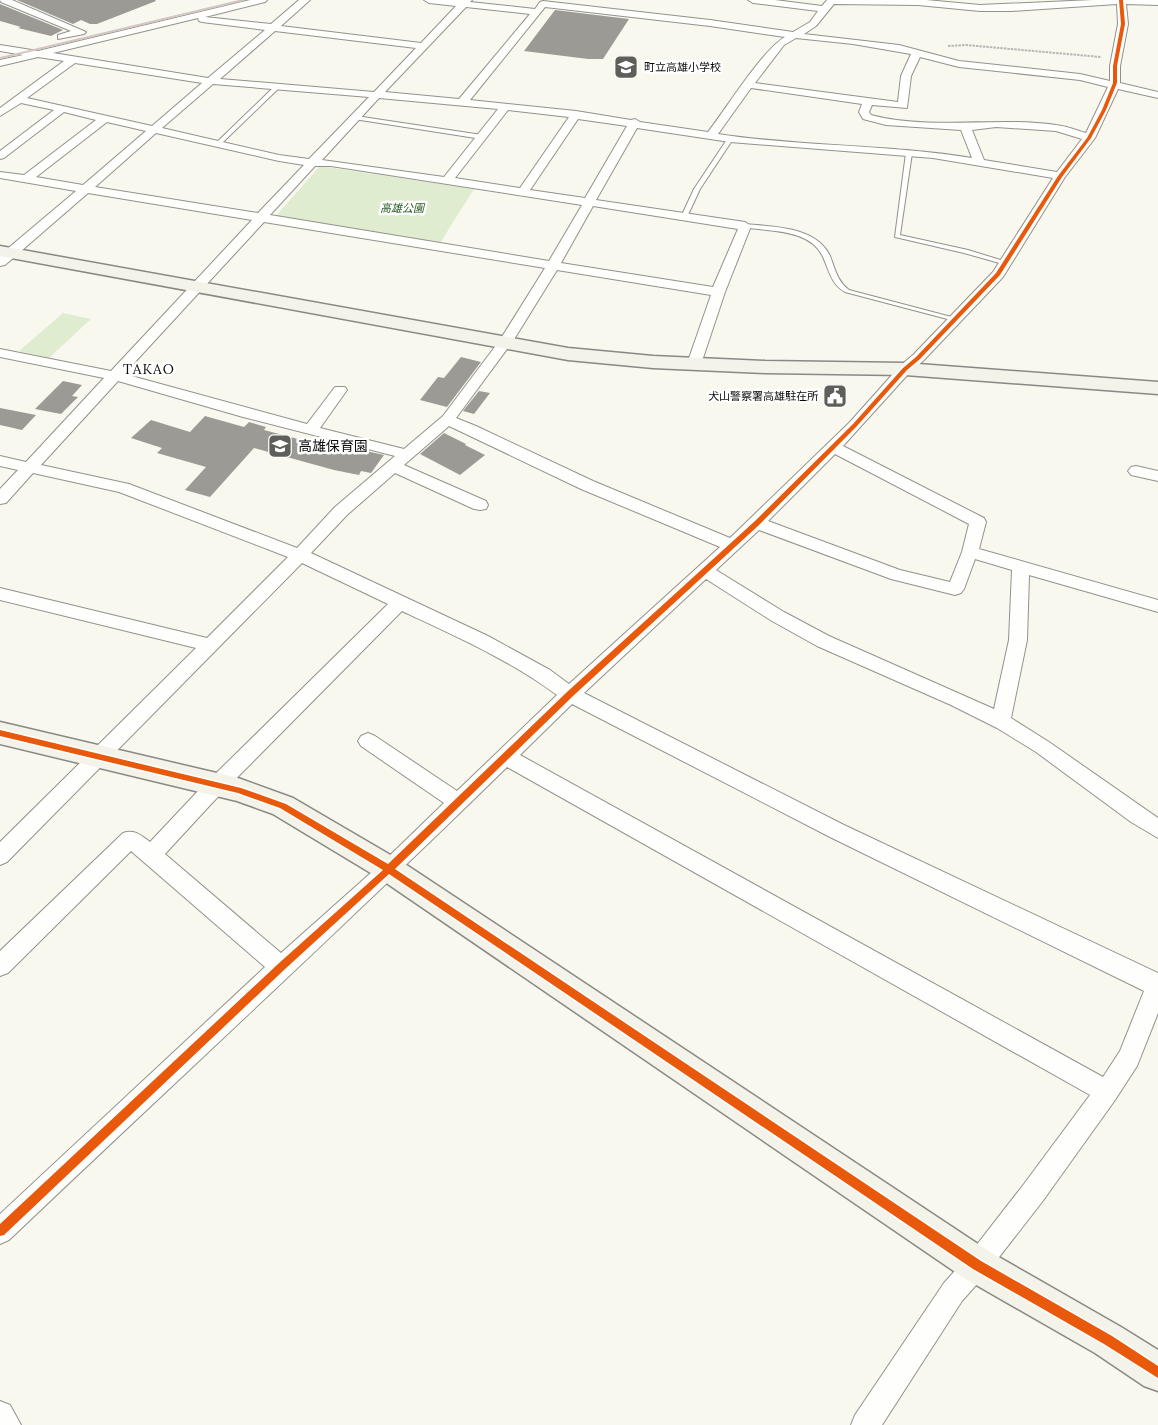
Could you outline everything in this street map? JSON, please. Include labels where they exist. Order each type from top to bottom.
[{"type":"street","points":[[2,50],[81,32],[4,0]]},
{"type":"street","points":[[0,63],[262,0]]},
{"type":"street","points":[[3,255],[84,189],[305,0]]},
{"type":"street","points":[[429,0],[465,2],[537,12]]},
{"type":"street","points":[[753,0],[824,9]]},
{"type":"street","points":[[0,1231],[281,967],[389,869],[570,694],[757,523],[833,447],[905,369],[998,274],[1060,176],[1089,138],[1104,110],[1115,83],[1123,24],[1121,0]]},
{"type":"street","points":[[712,135],[781,43],[813,24],[832,1],[979,4],[1012,8],[1121,0],[1158,2]]},
{"type":"street","points":[[0,499],[312,163],[379,95],[465,2]]},
{"type":"street","points":[[462,102],[543,4],[626,10],[863,42],[959,64],[1080,76],[1158,95]]},
{"type":"street","points":[[188,17],[424,46]]},
{"type":"street","points":[[2,50],[210,81],[505,106],[635,122],[730,139],[794,146],[910,153],[979,162],[1060,176]]},
{"type":"street","points":[[749,85],[903,106],[906,76],[916,53]]},
{"type":"street","points":[[0,113],[72,60]]},
{"type":"street","points":[[19,99],[312,163],[331,163],[448,180],[745,226],[718,292],[694,364]]},
{"type":"street","points":[[868,101],[864,112],[867,117],[875,120],[965,127],[996,124],[1057,128],[1089,138]]},
{"type":"street","points":[[448,180],[505,106]]},
{"type":"street","points":[[0,156],[62,109]]},
{"type":"street","points":[[523,192],[576,114]]},
{"type":"street","points":[[27,179],[105,118]]},
{"type":"street","points":[[0,856],[300,555],[341,511],[446,420],[506,342],[590,202],[635,122]]},
{"type":"street","points":[[965,127],[979,162]]},
{"type":"street","points":[[0,175],[718,292]]},
{"type":"street","points":[[3,255],[198,287],[568,354],[694,364],[905,369],[1158,388]]},
{"type":"street","points":[[0,353],[115,376],[248,414],[405,454]]},
{"type":"street","points":[[311,429],[340,390]]},
{"type":"street","points":[[446,420],[471,429],[587,485],[733,546]]},
{"type":"street","points":[[757,523],[897,575],[955,589],[970,552],[978,522],[833,447]]},
{"type":"street","points":[[0,461],[123,488],[300,555],[482,641],[544,676],[570,694],[837,831],[1158,985],[1129,1058],[1107,1092],[1033,1193],[954,1292],[865,1425]]},
{"type":"street","points":[[392,466],[480,505]]},
{"type":"street","points":[[1136,471],[1158,476]]},
{"type":"street","points":[[970,552],[1158,606]]},
{"type":"street","points":[[1001,722],[1018,640],[1021,566]]},
{"type":"street","points":[[706,571],[748,598],[822,640],[1001,722],[1042,746],[1126,808],[1158,829]]},
{"type":"street","points":[[0,594],[209,645]]},
{"type":"street","points":[[151,855],[205,797],[219,786],[400,602]]},
{"type":"street","points":[[0,733],[219,786],[261,797],[283,806],[389,869],[977,1265],[1108,1340],[1158,1372]]},
{"type":"street","points":[[368,741],[458,802]]},
{"type":"street","points":[[505,756],[1107,1092]]},
{"type":"street","points":[[0,966],[130,839],[281,967]]},
{"type":"street","points":[[0,1415],[7,1425]]},
{"type":"lane","points":[[218,144],[277,87]]},
{"type":"lane","points":[[356,118],[482,137]]},
{"type":"lane","points":[[684,217],[697,190],[730,139]]},
{"type":"lane","points":[[910,153],[897,236],[966,251],[1005,263]]},
{"type":"lane","points":[[745,226],[787,231],[816,242],[824,251],[838,286],[847,291],[955,319]]},
{"type":"path","points":[[947,46],[966,45],[1117,59]]},
{"type":"green space","name":"高雄公園","points":[[320,166],[474,189],[440,243],[274,218]]},
{"type":"green space","points":[[63,313],[91,319],[49,358],[19,351]]},
{"type":"building","points":[[17,0],[156,1],[97,24],[90,24],[81,20],[73,24]]},
{"type":"building","points":[[0,4],[63,30],[51,36],[18,28],[21,27],[0,21]]},
{"type":"building","points":[[555,10],[629,19],[603,59],[588,59],[524,51]]},
{"type":"building","points":[[461,357],[481,362],[447,407],[420,400],[438,377],[444,378]]},
{"type":"building","points":[[63,381],[82,385],[72,396],[78,397],[61,414],[35,409]]},
{"type":"building","points":[[479,391],[490,393],[474,414],[463,411]]},
{"type":"building","points":[[0,408],[36,415],[22,430],[0,425]]},
{"type":"building","points":[[205,416],[244,427],[249,422],[266,427],[264,430],[309,442],[312,439],[384,455],[371,473],[361,471],[359,475],[254,448],[210,497],[185,490],[206,467],[157,453],[162,448],[131,438],[151,420],[190,432]]},
{"type":"building","points":[[444,433],[485,455],[460,475],[420,454]]},
{"type":"railway","points":[[0,58],[243,0]]},
{"type":"cycle path","points":[[0,1231],[281,967],[389,869],[570,694],[757,523],[855,425],[905,369],[918,358],[998,274],[1060,176],[1089,138],[1104,110],[1115,83],[1115,66],[1123,24],[1121,0]]},
{"type":"cycle path","points":[[0,733],[238,790],[283,806],[389,869],[977,1265],[1108,1340],[1158,1372]]},
{"type":"place","name":"町立高雄小学校","points":[[626,67]]},
{"type":"place","name":"犬山警察署高雄駐在所","points":[[835,396]]},
{"type":"place","name":"高雄保育園","points":[[280,446]]},
{"type":"district","name":"TAKAO","points":[[149,369]]}]
